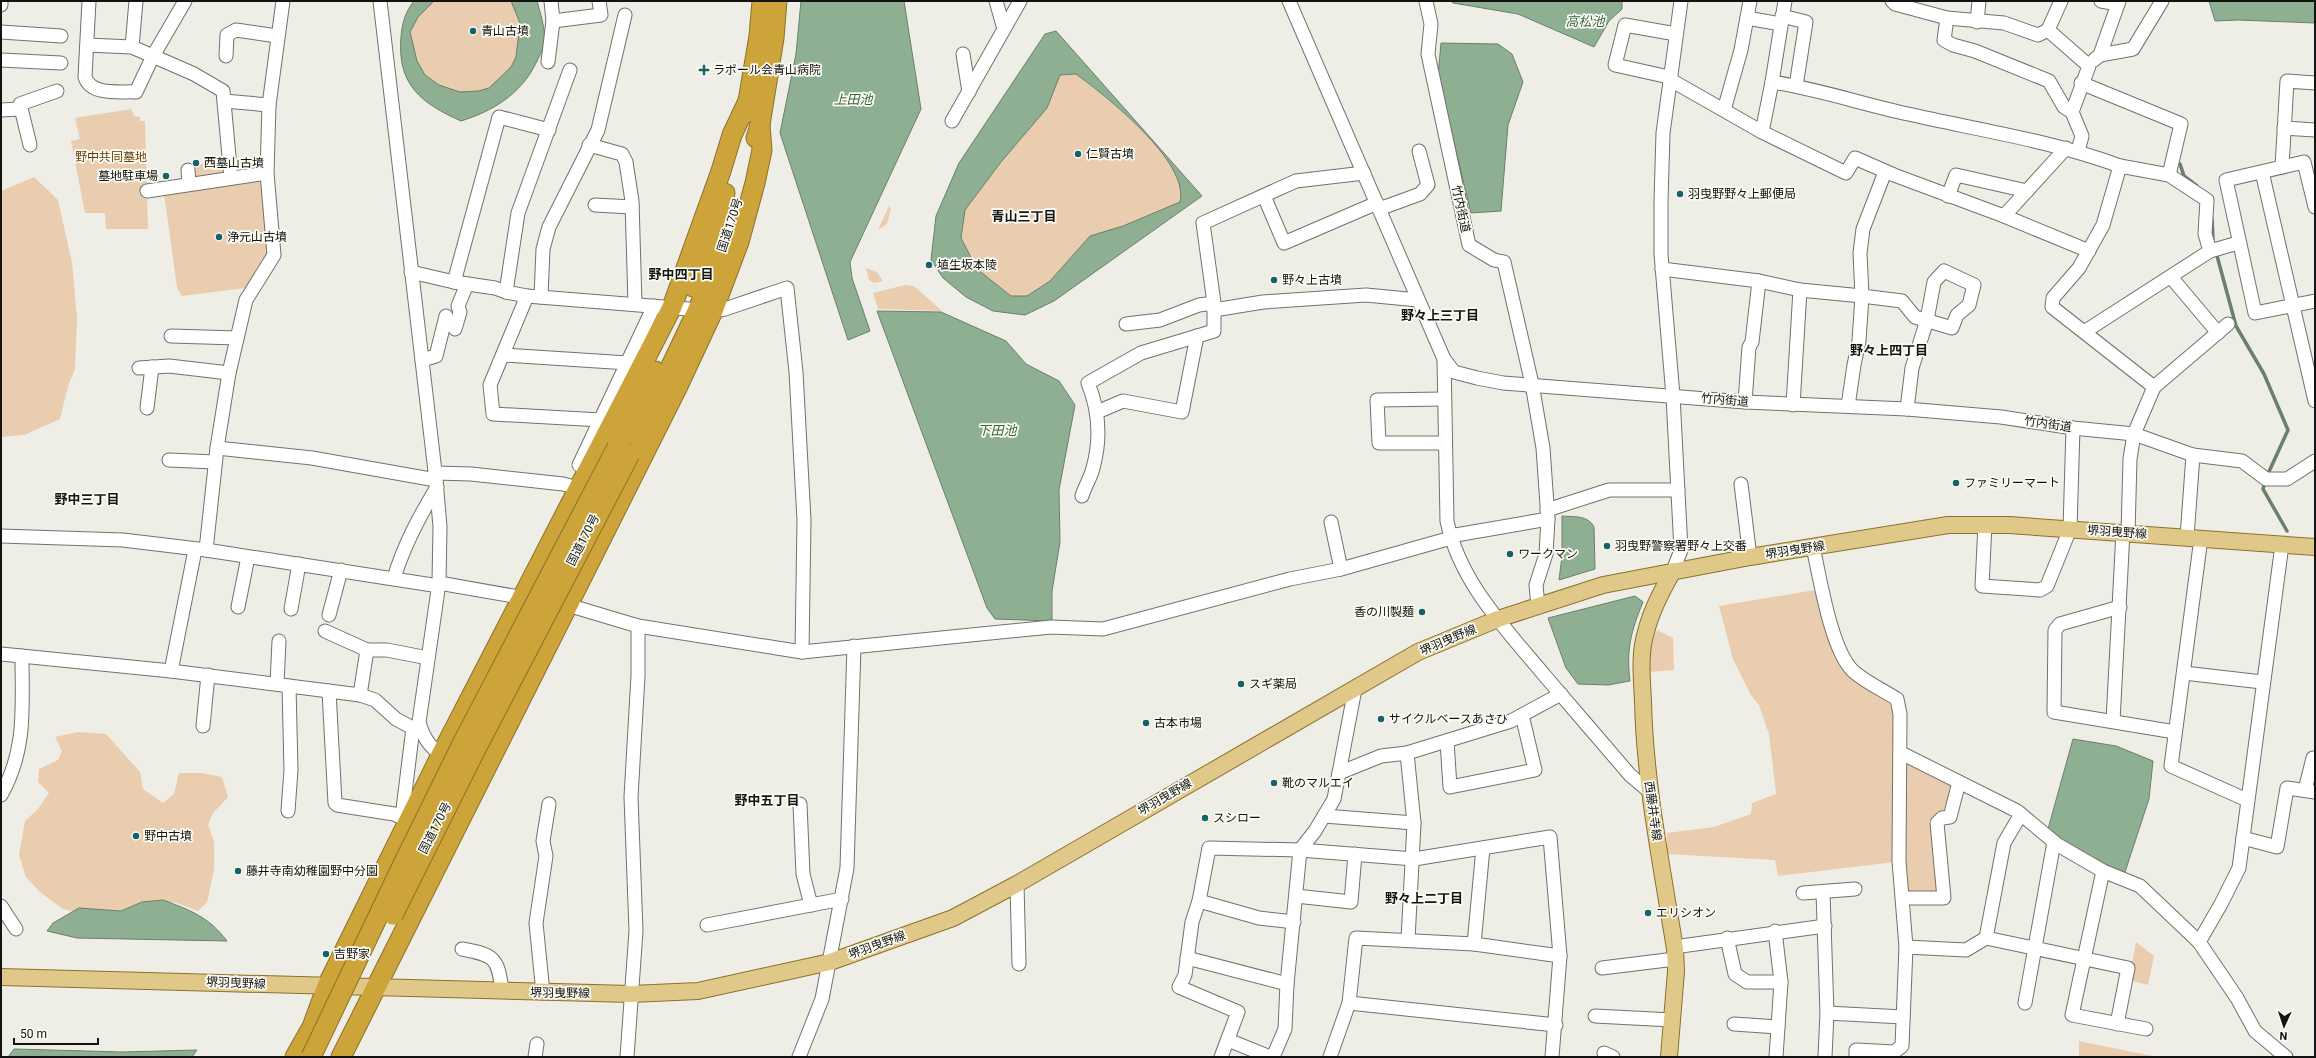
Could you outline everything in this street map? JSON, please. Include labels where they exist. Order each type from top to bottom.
[{"type":"highway","name":"国道170号","points":[[325,1057],[624,450],[684,308],[715,229],[742,136],[759,36],[762,1]]},
{"type":"highway","points":[[295,1057],[312,1027],[327,986],[405,819],[441,755],[587,470],[684,308],[739,242],[755,183],[762,150],[760,126],[774,38],[777,1]]},
{"type":"highway","points":[[341,1057],[374,988],[677,388],[684,308]]},
{"type":"highway","name":"国道170号","points":[[311,1057],[463,742],[624,450]]},
{"type":"main road","name":"堺羽曳野線","points":[[1,977],[632,994],[698,991],[830,962],[953,918],[1017,884],[1418,652],[1498,619],[1603,586],[1750,557],[1948,524],[1985,524],[2070,529],[2315,547]]},
{"type":"main road","name":"西藤井寺線","points":[[1669,1057],[1675,953],[1650,792],[1643,728],[1643,647],[1651,616],[1673,571]]},
{"type":"street","points":[[89,1],[88,45],[85,77],[87,84],[96,90],[136,92],[154,56],[186,1]]},
{"type":"street","points":[[132,47],[136,1]]},
{"type":"street","points":[[171,671],[201,550],[229,373],[246,300],[274,255],[267,173],[269,105],[277,36],[283,1]]},
{"type":"street","points":[[329,691],[334,802],[337,806],[394,814],[405,819],[439,585],[440,527],[436,480],[380,1]]},
{"type":"street","points":[[548,62],[553,22],[551,1]]},
{"type":"street","points":[[553,22],[601,15],[599,1]]},
{"type":"street","points":[[996,1],[1004,29]]},
{"type":"street","points":[[952,121],[1020,1]]},
{"type":"street","points":[[1290,1],[1444,359],[1454,372],[1503,383],[1532,384],[1543,448],[1548,515],[1546,554],[1536,585],[1538,606]]},
{"type":"street","name":"竹内街道","points":[[1426,1],[1431,24],[1428,54],[1468,245],[1494,260],[1504,262],[1532,384],[1745,402],[1907,409],[2001,417],[2074,428],[2134,434],[2193,455],[2242,461],[2266,479],[2287,479],[2315,461]]},
{"type":"street","points":[[1673,571],[1681,550],[1673,396],[1662,269],[1661,197],[1663,133],[1669,78],[1681,1]]},
{"type":"street","points":[[1724,110],[1741,50],[1750,1]]},
{"type":"street","points":[[1762,132],[1772,82],[1785,1]]},
{"type":"street","points":[[1892,1],[1895,4],[1947,18],[2004,24],[2038,35],[2048,30],[2061,1]]},
{"type":"street","points":[[1977,22],[1979,1]]},
{"type":"street","points":[[2072,112],[2081,83],[2089,66],[2100,55],[2119,3],[2101,1]]},
{"type":"street","points":[[2100,55],[2133,49],[2162,1]]},
{"type":"street","points":[[541,298],[543,249],[549,227],[598,130],[625,15]]},
{"type":"street","points":[[1747,18],[1806,22],[1796,86]]},
{"type":"street","points":[[1947,18],[1944,40],[1953,45],[1976,51],[2049,81],[2064,107],[2072,112],[2082,136],[2072,150],[2027,191],[2004,216]]},
{"type":"street","points":[[1676,34],[1625,25],[1615,65],[1669,78],[1762,132],[1846,173],[1855,158],[1885,172],[2004,216],[2089,251]]},
{"type":"street","points":[[226,56],[227,35],[236,30],[277,36]]},
{"type":"street","points":[[2048,30],[2089,66]]},
{"type":"street","points":[[1,32],[61,36]]},
{"type":"street","points":[[88,45],[132,47],[194,74],[223,91],[231,178]]},
{"type":"street","points":[[963,54],[969,92]]},
{"type":"street","points":[[1,60],[61,63]]},
{"type":"street","points":[[506,292],[518,213],[570,70]]},
{"type":"street","points":[[2282,167],[2287,81],[2315,83]]},
{"type":"street","points":[[1772,82],[1796,86],[1905,114],[2072,150],[2120,166],[2169,175],[2207,200],[2205,234],[2210,251]]},
{"type":"street","points":[[2081,83],[2181,124],[2169,175]]},
{"type":"street","points":[[30,145],[20,104],[57,91]]},
{"type":"street","points":[[224,101],[269,105]]},
{"type":"street","points":[[1,110],[20,109]]},
{"type":"street","points":[[455,329],[460,312],[458,306],[460,283],[499,117],[549,130]]},
{"type":"street","points":[[2284,128],[2315,130]]},
{"type":"street","points":[[589,146],[622,154],[626,162],[632,206],[635,304]]},
{"type":"street","points":[[1264,196],[1284,243],[1378,206],[1420,194],[1428,185],[1419,151]]},
{"type":"street","points":[[2315,207],[2304,162],[2226,180],[2238,243],[2255,313],[2315,300]]},
{"type":"street","points":[[2120,166],[2103,225],[2079,268],[2053,298],[2052,307],[2154,387]]},
{"type":"street","points":[[188,170],[189,184]]},
{"type":"street","points":[[1848,406],[1859,341],[1862,296],[1860,252],[1864,229],[1885,172]]},
{"type":"street","points":[[2262,172],[2292,306],[2313,384],[2315,401]]},
{"type":"street","points":[[147,191],[267,173]]},
{"type":"street","points":[[1082,496],[1093,468],[1098,425],[1097,412],[1088,383],[1141,352],[1214,331],[1214,306],[1203,222],[1296,181],[1364,174]]},
{"type":"street","points":[[1948,196],[1956,175],[2027,191]]},
{"type":"street","points":[[595,205],[632,206]]},
{"type":"street","points":[[2084,332],[2210,251],[2238,243]]},
{"type":"street","points":[[1662,269],[1759,281],[1800,290],[1902,301],[1915,317],[1927,320],[1912,368],[1907,409]]},
{"type":"street","points":[[411,272],[541,298],[684,308],[725,309],[786,288],[796,372],[804,520],[802,652]]},
{"type":"street","points":[[2171,277],[2218,333]]},
{"type":"street","points":[[1745,402],[1749,346],[1752,342],[1759,281]]},
{"type":"street","points":[[1793,405],[1800,290]]},
{"type":"street","points":[[1126,324],[1160,320],[1199,305],[1214,306],[1366,295],[1418,300]]},
{"type":"street","points":[[527,296],[490,385],[493,414],[601,420]]},
{"type":"street","points":[[587,470],[579,465],[628,363],[684,308]]},
{"type":"street","points":[[422,360],[436,356],[446,316]]},
{"type":"street","points":[[2113,721],[2130,459],[2134,434],[2154,387],[2228,324]]},
{"type":"street","points":[[171,336],[237,338]]},
{"type":"street","points":[[1097,412],[1123,401],[1182,412],[1197,336]]},
{"type":"street","points":[[503,355],[628,363]]},
{"type":"street","points":[[1444,359],[1447,521],[1451,537],[1463,567],[1487,606],[1630,775],[1650,792]]},
{"type":"street","points":[[147,408],[145,368],[169,366],[229,373]]},
{"type":"street","points":[[1444,399],[1377,400],[1379,444],[1445,443]]},
{"type":"street","points":[[1985,524],[1982,586],[2040,590],[2047,586],[2070,529],[2074,428]]},
{"type":"street","points":[[217,448],[299,456],[436,480],[471,474],[563,484],[578,488]]},
{"type":"street","points":[[2193,455],[2194,538],[2184,672],[2171,766],[2247,800]]},
{"type":"street","points":[[169,460],[215,462]]},
{"type":"street","points":[[394,578],[403,548],[436,480]]},
{"type":"street","points":[[1741,484],[1750,557]]},
{"type":"street","points":[[1,536],[123,540],[341,570],[567,604],[638,626],[802,652],[854,646],[980,636],[1051,627],[1103,629],[1290,580],[1341,569],[1451,537],[1548,515],[1609,490],[1678,490]]},
{"type":"street","points":[[1331,522],[1341,569]]},
{"type":"street","points":[[2199,942],[2221,904],[2239,868],[2262,682],[2282,545]]},
{"type":"street","points":[[1813,547],[1828,617],[1846,661],[1853,671],[1897,699],[1900,714],[1901,753],[1898,824],[1899,861],[1904,898],[1906,947],[1902,1046],[1894,1052],[1856,1050],[1856,1057]]},
{"type":"street","points":[[238,607],[248,557]]},
{"type":"street","points":[[291,609],[298,564]]},
{"type":"street","points":[[329,615],[341,570]]},
{"type":"street","points":[[2120,607],[2060,624],[2055,630],[2054,712],[2175,732]]},
{"type":"street","points":[[627,1057],[636,931],[631,797],[638,676],[638,626]]},
{"type":"street","points":[[325,631],[367,650],[388,650],[428,658]]},
{"type":"street","points":[[279,641],[291,770],[288,811]]},
{"type":"street","points":[[799,1057],[822,999],[847,868],[854,646]]},
{"type":"street","points":[[360,695],[367,650]]},
{"type":"street","points":[[1,654],[171,671],[360,695],[375,700],[396,719],[417,730],[441,755],[481,775]]},
{"type":"street","points":[[1,795],[7,774],[22,738],[22,656]]},
{"type":"street","points":[[2184,672],[2262,682]]},
{"type":"street","points":[[203,726],[208,676]]},
{"type":"street","points":[[1228,1040],[1271,1057],[1285,1029],[1287,984],[1300,850],[1334,799],[1355,689]]},
{"type":"street","points":[[1339,773],[1382,756],[1407,753],[1511,721],[1561,694]]},
{"type":"street","points":[[1447,741],[1450,787],[1535,770],[1522,715]]},
{"type":"street","points":[[1407,753],[1414,823],[1414,858],[1408,940]]},
{"type":"street","points":[[1901,753],[2021,814],[2054,842],[2103,872],[2140,886],[2199,942],[2238,998],[2255,1031],[2286,1057]]},
{"type":"street","points":[[2242,838],[2278,847],[2287,788],[2310,791],[2313,758],[2315,763]]},
{"type":"street","points":[[1904,898],[1944,898],[1937,823],[1942,818],[1950,817],[1959,782]]},
{"type":"street","points":[[543,992],[536,923],[546,856],[543,841],[549,804]]},
{"type":"street","points":[[800,804],[802,874],[811,905]]},
{"type":"street","points":[[1986,938],[2004,843],[2021,814]]},
{"type":"street","points":[[1324,816],[1414,823]]},
{"type":"street","points":[[1221,1057],[1238,1012],[1179,987],[1185,975],[1192,922],[1199,901],[1208,848],[1300,850],[1414,858],[1550,838],[1560,956],[1556,1025],[1552,1057]]},
{"type":"street","points":[[2025,1003],[2054,842]]},
{"type":"street","points":[[1474,944],[1483,848]]},
{"type":"street","points":[[1296,896],[1351,902],[1355,854]]},
{"type":"street","points":[[2103,872],[2072,1015],[2146,1029]]},
{"type":"street","points":[[1017,884],[1019,964]]},
{"type":"street","points":[[1803,893],[1855,889]]},
{"type":"street","points":[[1823,892],[1827,1013],[1825,1057]]},
{"type":"street","points":[[707,925],[842,899]]},
{"type":"street","points":[[1199,901],[1259,918],[1294,922]]},
{"type":"street","points":[[1,906],[16,929]]},
{"type":"street","points":[[1602,968],[1675,953],[1727,938],[1825,926]]},
{"type":"street","points":[[1775,931],[1781,982],[1776,1057]]},
{"type":"street","points":[[1331,1057],[1350,1003],[1356,938],[1474,944],[1560,956]]},
{"type":"street","points":[[1727,938],[1735,974],[1747,982],[1781,982]]},
{"type":"street","points":[[1906,947],[1966,950],[1986,938],[2128,968],[2117,1024]]},
{"type":"street","points":[[462,949],[486,954],[499,967],[502,991]]},
{"type":"street","points":[[1187,958],[1287,984]]},
{"type":"street","points":[[1350,1003],[1556,1025]]},
{"type":"street","points":[[1827,1013],[1903,1017]]},
{"type":"street","points":[[1595,1016],[1672,1020]]},
{"type":"street","points":[[1734,1024],[1778,1027]]},
{"type":"green space","points":[[417,1],[524,1],[517,70],[475,96],[426,85],[412,62],[410,35]]},
{"type":"green space","points":[[1076,74],[1125,114],[1143,131],[1159,150],[1172,168],[1180,186],[1180,202],[1123,226],[1090,236],[1050,281],[1027,296],[1011,296],[977,269],[961,238],[965,210],[1001,162],[1047,108],[1060,75]]},
{"type":"green space","name":"野中共同墓地","points":[[131,109],[134,116],[140,117],[140,121],[145,121],[148,229],[106,229],[105,213],[85,213],[71,141],[80,139],[75,118]]},
{"type":"green space","points":[[225,162],[225,171],[222,175],[196,178],[193,176],[193,165]]},
{"type":"green space","points":[[34,177],[58,200],[72,263],[77,318],[75,369],[68,386],[60,419],[24,435],[1,437],[1,191]]},
{"type":"green space","points":[[258,179],[262,181],[270,250],[250,285],[245,288],[182,296],[177,288],[164,193]]},
{"type":"green space","points":[[889,206],[891,209],[887,224],[878,230]]},
{"type":"green space","points":[[866,268],[877,272],[883,281],[874,283],[869,280]]},
{"type":"green space","points":[[905,285],[914,286],[942,311],[878,309],[873,293]]},
{"type":"green space","points":[[1815,590],[1827,636],[1842,668],[1856,682],[1881,695],[1887,700],[1895,717],[1895,862],[1778,876],[1775,860],[1667,854],[1667,833],[1714,827],[1751,814],[1752,803],[1776,794],[1769,734],[1759,705],[1751,695],[1733,659],[1719,606]]},
{"type":"green space","points":[[1657,630],[1673,638],[1674,670],[1649,672],[1650,645]]},
{"type":"green space","points":[[78,732],[106,734],[140,772],[143,789],[163,803],[174,794],[179,773],[201,773],[222,777],[228,797],[213,813],[208,825],[214,841],[214,870],[207,902],[198,911],[177,903],[154,901],[119,914],[88,915],[63,909],[40,892],[26,877],[19,855],[25,821],[38,809],[49,793],[38,782],[39,769],[58,760],[62,751],[55,737]]},
{"type":"green space","points":[[1904,759],[1955,784],[1947,814],[1940,814],[1940,895],[1907,895],[1902,859]]},
{"type":"green space","points":[[2136,942],[2154,956],[2148,985],[2129,980]]},
{"type":"green space","points":[[2079,1041],[2152,1056],[2152,1057],[2079,1057]]},
{"type":"water","points":[[414,1],[434,1],[418,17],[410,32],[417,61],[425,75],[439,85],[460,92],[478,91],[489,88],[511,67],[516,57],[520,23],[511,1],[537,1],[545,37],[542,50],[530,74],[505,100],[473,117],[461,121],[434,107],[414,90],[403,68],[401,54],[402,27],[408,9]]},
{"type":"water","name":"上田池","points":[[801,1],[904,1],[921,109],[850,262],[852,278],[870,331],[848,340],[780,133],[796,54]]},
{"type":"water","name":"高松池","points":[[1451,1],[1622,1],[1622,9],[1609,21],[1594,47],[1518,14],[1453,3]]},
{"type":"water","points":[[2209,1],[2315,1],[2315,23],[2238,20],[2215,21]]},
{"type":"water","points":[[1056,31],[1202,196],[1054,301],[1025,315],[993,311],[966,297],[943,278],[931,260],[936,216],[959,163],[1045,34]],"holes":[[[1076,74],[1125,114],[1143,131],[1159,150],[1172,168],[1180,186],[1180,202],[1123,226],[1090,236],[1050,281],[1027,296],[1011,296],[977,269],[961,238],[965,210],[1001,162],[1047,108],[1060,75]]]},
{"type":"water","points":[[1441,43],[1498,44],[1512,54],[1523,82],[1508,125],[1501,211],[1471,213],[1438,76]]},
{"type":"water","name":"下田池","points":[[877,311],[941,312],[1006,341],[1026,364],[1059,381],[1075,405],[1059,490],[1060,542],[1052,591],[1052,621],[995,619],[987,608]]},
{"type":"water","points":[[1562,516],[1588,520],[1594,527],[1595,569],[1559,580],[1562,556]]},
{"type":"water","points":[[1635,596],[1643,602],[1635,622],[1630,641],[1630,681],[1608,685],[1578,684],[1566,668],[1548,618]]},
{"type":"water","points":[[2073,739],[2116,746],[2153,761],[2149,799],[2125,872],[2118,871],[2069,845],[2048,829]]},
{"type":"water","points":[[163,900],[182,907],[206,920],[227,941],[77,938],[47,931],[53,923],[79,908],[121,911],[142,902]]},
{"type":"water","points":[[14,1049],[122,1052],[197,1050],[192,1057],[8,1057]]},
{"type":"waterway","points":[[2180,164],[2184,176],[2197,186]]},
{"type":"waterway","points":[[2212,219],[2213,239]]},
{"type":"waterway","points":[[2216,252],[2236,326],[2264,374],[2288,430],[2267,476]]},
{"type":"waterway","points":[[2265,482],[2263,489],[2287,531]]},
{"type":"place","name":"青山古墳","points":[[473,31]]},
{"type":"place","name":"ラポール会青山病院","points":[[704,70]]},
{"type":"place","name":"仁賢古墳","points":[[1078,154]]},
{"type":"place","name":"西墓山古墳","points":[[196,163]]},
{"type":"place","name":"墓地駐車場","points":[[166,176]]},
{"type":"place","name":"羽曳野野々上郵便局","points":[[1680,194]]},
{"type":"place","name":"浄元山古墳","points":[[219,237]]},
{"type":"place","name":"埴生坂本陵","points":[[929,265]]},
{"type":"place","name":"野々上古墳","points":[[1274,280]]},
{"type":"place","name":"ファミリーマート","points":[[1956,483]]},
{"type":"place","name":"羽曳野警察署野々上交番","points":[[1607,546]]},
{"type":"place","name":"ワークマン","points":[[1510,554]]},
{"type":"place","name":"香の川製麺","points":[[1422,612]]},
{"type":"place","name":"スギ薬局","points":[[1241,684]]},
{"type":"place","name":"サイクルベースあさひ","points":[[1381,719]]},
{"type":"place","name":"古本市場","points":[[1146,723]]},
{"type":"place","name":"靴のマルエイ","points":[[1274,783]]},
{"type":"place","name":"スシロー","points":[[1205,818]]},
{"type":"place","name":"野中古墳","points":[[136,836]]},
{"type":"place","name":"藤井寺南幼稚園野中分園","points":[[238,871]]},
{"type":"place","name":"エリシオン","points":[[1648,913]]},
{"type":"place","name":"吉野家","points":[[326,954]]},
{"type":"district","name":"青山三丁目","points":[[1024,216]]},
{"type":"district","name":"野中四丁目","points":[[681,274]]},
{"type":"district","name":"野々上三丁目","points":[[1440,315]]},
{"type":"district","name":"野々上四丁目","points":[[1889,350]]},
{"type":"district","name":"野中三丁目","points":[[87,499]]},
{"type":"district","name":"野中五丁目","points":[[767,800]]},
{"type":"district","name":"野々上二丁目","points":[[1424,898]]}]
